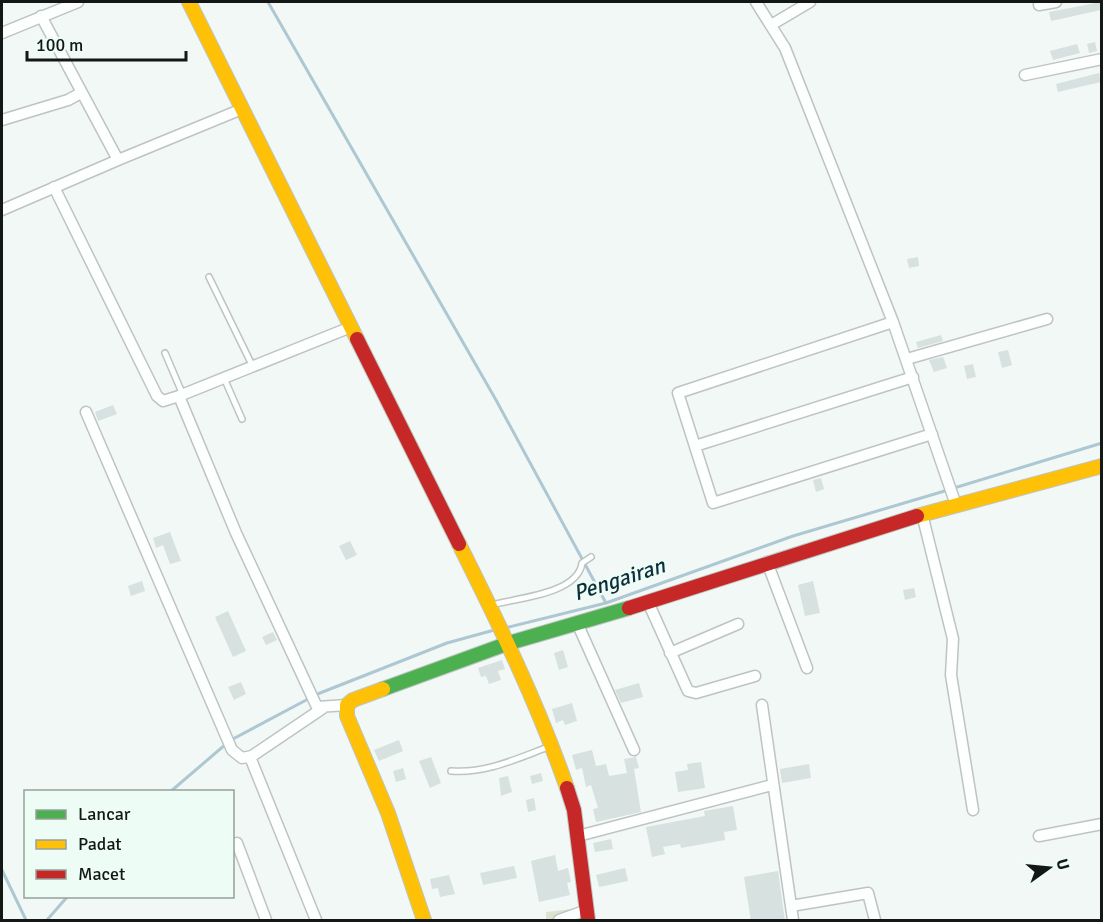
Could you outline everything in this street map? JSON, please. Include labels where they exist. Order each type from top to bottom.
[{"type":"street","points":[[2,33],[78,2]]},
{"type":"street","points":[[189,2],[497,618],[552,745],[574,810],[587,915],[560,921]]},
{"type":"street","points":[[756,2],[785,48],[907,359],[954,499]]},
{"type":"street","points":[[771,25],[810,2]]},
{"type":"street","points":[[1039,5],[1056,2]]},
{"type":"street","points":[[41,16],[118,160]]},
{"type":"street","points":[[1025,75],[1101,59]]},
{"type":"street","points":[[2,120],[68,100],[81,93]]},
{"type":"street","points":[[2,210],[242,109]]},
{"type":"street","points":[[54,187],[157,396],[163,401],[351,327]]},
{"type":"street","points":[[907,359],[1047,319]]},
{"type":"street","points":[[893,322],[678,393],[714,503],[932,434]]},
{"type":"street","points":[[695,446],[913,377]]},
{"type":"street","points":[[181,395],[236,533],[311,695],[317,707],[323,708],[347,705],[363,695],[507,640],[578,625],[767,562],[922,514],[954,499],[1101,466]]},
{"type":"street","points":[[86,412],[227,743],[238,756],[250,757],[323,708]]},
{"type":"street","points":[[922,514],[953,639],[951,675],[973,810]]},
{"type":"street","points":[[767,562],[807,668]]},
{"type":"street","points":[[648,602],[690,693],[755,676]]},
{"type":"street","points":[[670,653],[738,624]]},
{"type":"street","points":[[578,625],[634,750]]},
{"type":"street","points":[[347,705],[346,716],[388,813],[424,921]]},
{"type":"street","points":[[762,705],[772,785],[794,921]]},
{"type":"street","points":[[250,757],[316,921]]},
{"type":"street","points":[[578,836],[772,785]]},
{"type":"street","points":[[1039,836],[1101,824]]},
{"type":"street","points":[[237,843],[267,921]]},
{"type":"street","points":[[791,906],[868,893],[875,921]]},
{"type":"lane","points":[[209,277],[253,367]]},
{"type":"lane","points":[[165,353],[181,395]]},
{"type":"lane","points":[[224,378],[242,419]]},
{"type":"lane","points":[[490,605],[560,589],[577,578],[586,560]]},
{"type":"lane","points":[[451,771],[468,773],[490,768],[552,745]]},
{"type":"green space","points":[[580,908],[582,920],[546,920],[546,912]]},
{"type":"building","points":[[1101,2],[1101,10],[1051,21],[1049,12]]},
{"type":"building","points":[[1095,42],[1097,51],[1089,53],[1087,44]]},
{"type":"building","points":[[1077,44],[1080,53],[1053,60],[1050,51]]},
{"type":"building","points":[[1099,73],[1101,82],[1058,92],[1056,84]]},
{"type":"building","points":[[918,257],[919,266],[909,268],[907,259]]},
{"type":"building","points":[[941,335],[943,341],[918,348],[916,342]]},
{"type":"building","points":[[1008,350],[1012,365],[1002,368],[998,352]]},
{"type":"building","points":[[943,357],[947,368],[934,372],[929,360]]},
{"type":"building","points":[[973,364],[976,377],[967,379],[964,366]]},
{"type":"building","points":[[113,405],[117,414],[98,421],[95,412]]},
{"type":"building","points":[[821,478],[824,489],[816,492],[813,480]]},
{"type":"building","points":[[170,532],[181,561],[170,564],[163,545],[156,548],[153,538]]},
{"type":"building","points":[[350,541],[357,555],[346,560],[339,546]]},
{"type":"building","points":[[142,581],[145,591],[131,596],[128,586]]},
{"type":"building","points":[[813,581],[820,613],[805,616],[798,585]]},
{"type":"building","points":[[914,588],[916,597],[905,600],[903,590]]},
{"type":"building","points":[[228,611],[246,651],[233,657],[215,617]]},
{"type":"building","points":[[273,632],[277,640],[266,645],[262,637]]},
{"type":"building","points":[[563,650],[568,667],[559,670],[554,653]]},
{"type":"building","points":[[502,660],[505,669],[498,671],[501,680],[489,684],[486,676],[481,677],[478,668]]},
{"type":"building","points":[[241,682],[246,694],[234,700],[228,687]]},
{"type":"building","points":[[639,683],[643,697],[621,703],[615,690]]},
{"type":"building","points":[[572,703],[577,721],[565,725],[563,720],[556,723],[552,709]]},
{"type":"building","points":[[399,740],[403,751],[379,761],[374,750]]},
{"type":"building","points":[[592,750],[596,766],[606,764],[609,776],[627,773],[624,759],[636,757],[639,768],[634,769],[641,812],[596,822],[593,809],[598,808],[591,785],[586,787],[582,768],[576,770],[572,755]]},
{"type":"building","points":[[431,757],[441,783],[430,788],[419,761]]},
{"type":"building","points":[[701,762],[705,788],[678,792],[675,772],[688,770],[687,764]]},
{"type":"building","points":[[809,764],[811,778],[782,783],[780,769]]},
{"type":"building","points":[[403,768],[406,779],[396,782],[393,771]]},
{"type":"building","points":[[541,773],[543,781],[532,784],[530,776]]},
{"type":"building","points":[[508,776],[512,792],[501,796],[499,778]]},
{"type":"building","points":[[534,798],[536,810],[528,812],[526,800]]},
{"type":"building","points":[[733,806],[737,830],[724,832],[725,840],[681,848],[680,844],[663,847],[665,854],[652,857],[646,827],[705,816],[704,811]]},
{"type":"building","points":[[611,839],[613,849],[595,852],[593,843]]},
{"type":"building","points":[[555,855],[558,871],[568,868],[571,882],[567,883],[570,895],[539,902],[531,861]]},
{"type":"building","points":[[514,866],[517,878],[483,885],[480,873]]},
{"type":"building","points":[[625,868],[628,881],[599,887],[596,875]]},
{"type":"building","points":[[778,871],[785,921],[751,921],[744,877]]},
{"type":"building","points":[[449,875],[455,894],[440,897],[438,888],[432,889],[430,879]]},
{"type":"waterway","points":[[268,2],[496,400],[606,603]]},
{"type":"waterway","name":"Pengairan","points":[[954,488],[1102,443]]},
{"type":"waterway","name":"Pengairan","points":[[505,628],[606,603],[793,536],[948,490]]},
{"type":"waterway","name":"Pengairan","points":[[315,695],[447,643],[498,629]]},
{"type":"waterway","name":"Pengairan","points":[[231,740],[310,698]]},
{"type":"waterway","name":"Pengairan","points":[[172,790],[226,744]]},
{"type":"waterway","points":[[2,870],[26,920]]},
{"type":"waterway","name":"Pengairan","points":[[47,920],[66,898]]},
{"type":"traffic: fast","points":[[383,689],[509,643],[629,608]]},
{"type":"traffic: slow","points":[[189,2],[357,339]]},
{"type":"traffic: slow","points":[[917,516],[1102,466]]},
{"type":"traffic: slow","points":[[459,544],[531,695],[567,788]]},
{"type":"traffic: slow","points":[[383,689],[353,700],[347,705],[347,716],[388,813],[424,920]]},
{"type":"traffic: jam","points":[[357,339],[459,544]]},
{"type":"traffic: jam","points":[[629,608],[917,516]]},
{"type":"traffic: jam","points":[[567,788],[574,810],[588,920]]}]
